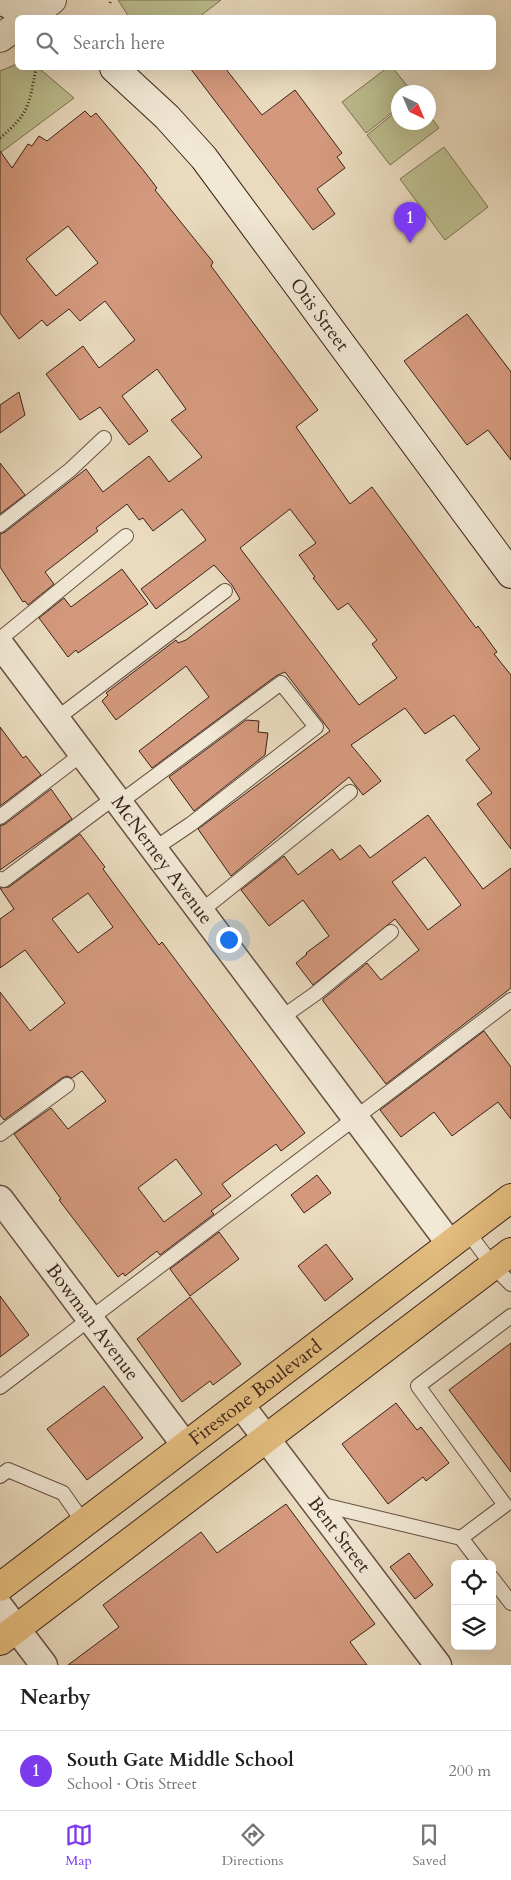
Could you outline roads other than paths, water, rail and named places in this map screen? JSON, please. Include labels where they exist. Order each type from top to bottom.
[{"type":"main road","points":[[0,0],[33,15]]},
{"type":"main road","points":[[0,38],[15,28]]},
{"type":"main road","name":"Otis Street","points":[[116,70],[167,117],[204,158],[511,574]]},
{"type":"main road","name":"Firestone Boulevard","points":[[0,1587],[511,1198]]},
{"type":"main road","points":[[8,1635],[267,1438],[505,1268]]},
{"type":"street","name":"McNerney Avenue","points":[[0,644],[356,1118],[459,1238]]},
{"type":"street","name":"Bowman Avenue","points":[[0,1199],[185,1445]]},
{"type":"street","name":"Bent Street","points":[[240,1404],[438,1665]]},
{"type":"street","points":[[0,1607],[8,1635],[44,1665]]},
{"type":"lane","points":[[0,525],[70,470],[104,438]]},
{"type":"lane","points":[[0,639],[126,536]]},
{"type":"lane","points":[[56,719],[225,591]]},
{"type":"lane","points":[[0,879],[4,880],[281,684],[316,727],[191,824],[154,849]]},
{"type":"lane","points":[[0,817],[82,754]]},
{"type":"lane","points":[[200,911],[350,792]]},
{"type":"lane","points":[[281,1018],[315,994],[391,932]]},
{"type":"lane","points":[[0,1387],[511,1000]]},
{"type":"lane","points":[[0,1134],[67,1085]]},
{"type":"lane","points":[[459,1238],[505,1268]]},
{"type":"lane","points":[[461,1538],[505,1505],[418,1386],[511,1316]]},
{"type":"lane","points":[[0,1476],[8,1470],[62,1493],[84,1523]]},
{"type":"lane","points":[[317,1504],[461,1538],[478,1560]]},
{"type":"lane","points":[[496,1583],[511,1603]]},
{"type":"place","name":"South Gate Middle School","points":[[410,243]]}]
